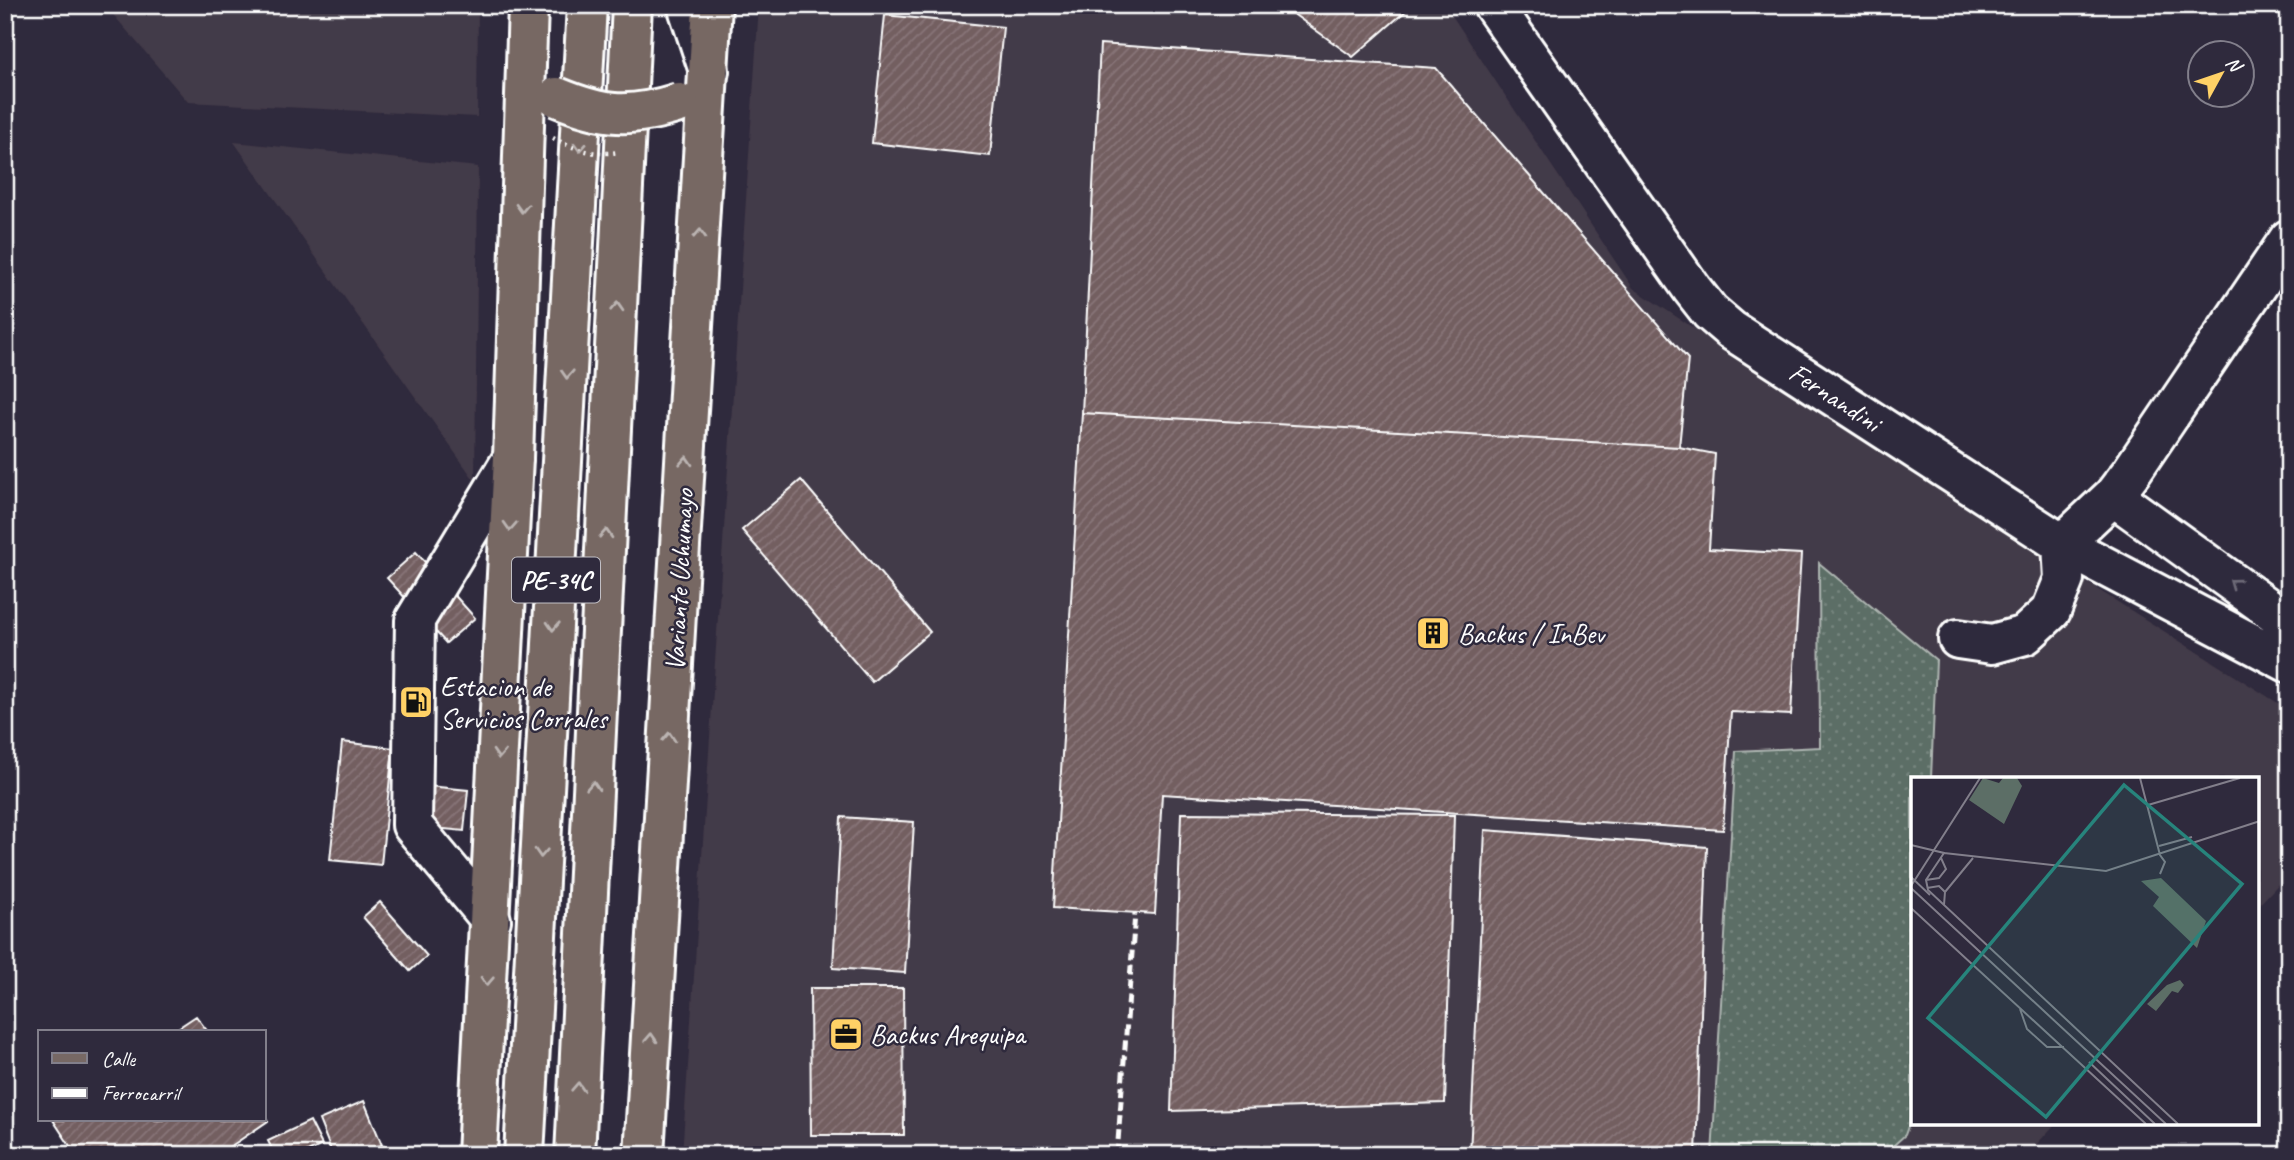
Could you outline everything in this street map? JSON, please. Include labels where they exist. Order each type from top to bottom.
[{"type":"main road","points":[[478,1155],[513,458],[528,5]]},
{"type":"main road","name":"PE-34C","points":[[524,1155],[587,5]]},
{"type":"main road","name":"PE-34C","points":[[575,1155],[632,5]]},
{"type":"main road","name":"Variante Uchumayo","points":[[644,1155],[712,5]]},
{"type":"main road","points":[[527,67],[557,97],[586,110],[617,115],[649,112],[679,103],[709,73]]},
{"type":"street","points":[[687,5],[709,73]]},
{"type":"street","name":"Fernandini","points":[[1493,5],[1684,278],[1710,312],[1731,330],[2062,544],[2289,663]]},
{"type":"street","points":[[1958,639],[1992,644],[2025,635],[2051,611],[2064,579],[2062,544],[2113,496],[2134,468],[2289,239]]},
{"type":"street","points":[[491,920],[412,825],[415,620],[513,458]]},
{"type":"street","points":[[2113,496],[2289,623]]},
{"type":"shaded area","points":[[105,5],[478,5],[477,117],[188,102]]},
{"type":"shaded area","points":[[759,5],[1445,5],[1633,288],[1908,470],[2289,710],[2289,873],[2259,905],[2259,777],[1911,777],[1911,1125],[2054,1125],[2027,1155],[682,1155]]},
{"type":"shaded area","points":[[234,142],[478,167],[475,481]]},
{"type":"green space","points":[[1819,563],[1936,660],[1931,777],[1911,777],[1911,1118],[1905,1135],[1883,1155],[1712,1155],[1736,751],[1820,747]]},
{"type":"building","points":[[1281,5],[1407,5],[1409,8],[1353,57]]},
{"type":"building","points":[[885,15],[1003,27],[990,156],[872,143]]},
{"type":"building","points":[[1100,44],[1436,68],[1688,359],[1679,447],[1082,413]]},
{"type":"building","name":"Backus / InBev","points":[[1082,413],[1679,447],[1715,454],[1709,549],[1801,554],[1791,715],[1731,712],[1723,830],[1162,794],[1155,914],[1053,908]]},
{"type":"building","points":[[801,480],[930,632],[872,682],[742,530]]},
{"type":"building","points":[[416,552],[475,618],[446,643],[387,578]]},
{"type":"building","points":[[342,742],[393,748],[381,865],[330,860]]},
{"type":"building","points":[[398,783],[468,790],[464,831],[394,824]]},
{"type":"building","points":[[1181,813],[1454,815],[1445,1103],[1171,1111]]},
{"type":"building","points":[[841,817],[914,822],[905,973],[833,968]]},
{"type":"building","points":[[1485,830],[1707,847],[1696,1155],[1470,1155]]},
{"type":"building","points":[[380,902],[427,956],[410,971],[363,917]]},
{"type":"building","points":[[810,988],[903,988],[904,1135],[811,1135]]},
{"type":"building","points":[[196,1016],[206,1030],[175,1030]]},
{"type":"building","points":[[364,1101],[382,1145],[357,1155],[333,1155],[319,1120]]},
{"type":"building","points":[[266,1118],[268,1121],[218,1155],[76,1155],[54,1122],[266,1122]]},
{"type":"building","points":[[310,1121],[322,1145],[302,1155],[275,1155],[268,1141]]},
{"type":"railway","points":[[1117,1155],[1135,913]]},
{"type":"place","name":"Backus / InBev","points":[[1433,633]]},
{"type":"place","name":"Estacion de Servicios Corrales","points":[[416,702]]},
{"type":"place","name":"Backus Arequipa","points":[[846,1034]]}]
